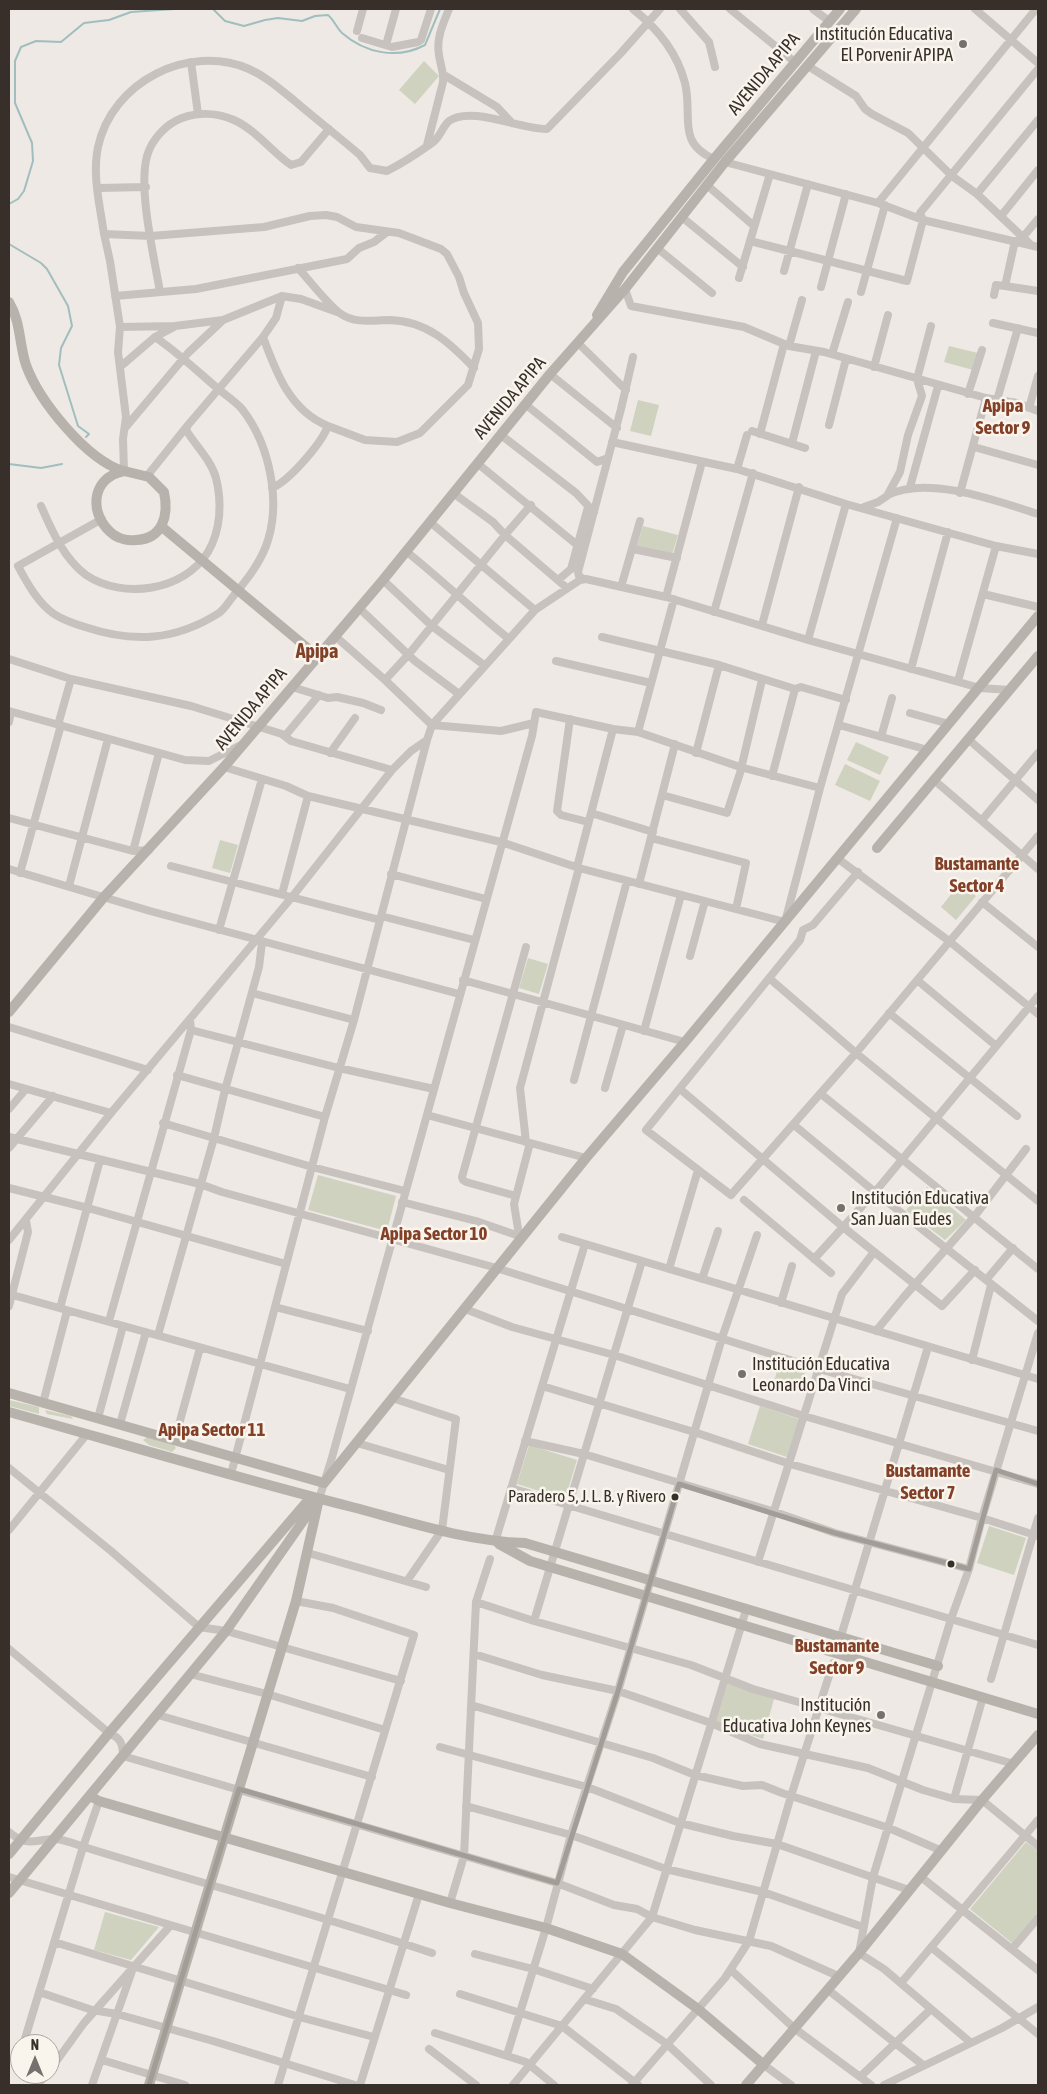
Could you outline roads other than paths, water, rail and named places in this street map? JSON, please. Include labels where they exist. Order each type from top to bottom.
[{"type":"street","points":[[363,9],[359,35],[386,45],[404,46],[421,40],[431,9]]},
{"type":"street","points":[[386,45],[396,9]]},
{"type":"street","points":[[427,145],[444,75],[438,53],[438,36],[449,9]]},
{"type":"street","points":[[124,471],[124,430],[126,417],[118,352],[120,327],[104,234],[96,162],[104,129],[115,109],[130,91],[158,71],[191,62],[233,64],[260,74],[360,155],[370,168],[387,171],[418,154],[433,142],[449,121],[455,119],[481,117],[533,128],[547,129],[660,9]]},
{"type":"street","points":[[680,9],[709,42],[715,67]]},
{"type":"street","points":[[730,9],[796,63]]},
{"type":"street","points":[[813,9],[829,21]]},
{"type":"street","name":"AVENIDA APIPA","points":[[9,1012],[104,897],[150,850],[224,767],[407,552],[500,434],[550,374],[578,344],[623,272],[714,159],[840,9]]},
{"type":"street","name":"AVENIDA APIPA","points":[[589,329],[684,218],[725,162],[856,9]]},
{"type":"street","points":[[861,292],[882,204],[922,148],[1036,9]]},
{"type":"street","points":[[639,10],[670,50],[684,83],[688,133],[691,143],[704,155],[714,159]]},
{"type":"street","points":[[978,10],[1038,63]]},
{"type":"street","points":[[191,62],[198,114]]},
{"type":"street","points":[[808,66],[856,96],[865,109],[872,114],[908,133],[952,176],[977,194],[1035,246]]},
{"type":"street","points":[[750,241],[906,281],[923,220],[920,213],[1038,69]]},
{"type":"street","points":[[444,75],[498,107],[512,123]]},
{"type":"street","points":[[160,292],[151,236],[146,187],[147,157],[158,136],[176,121],[198,114],[222,116],[236,120],[291,165],[301,162],[329,129]]},
{"type":"street","points":[[977,194],[1038,120]]},
{"type":"street","points":[[725,162],[882,204],[923,220],[1035,246]]},
{"type":"street","points":[[1001,216],[1038,170]]},
{"type":"street","points":[[739,278],[770,174]]},
{"type":"street","points":[[784,271],[808,184]]},
{"type":"street","points":[[708,186],[754,226]]},
{"type":"street","points":[[98,188],[146,187]]},
{"type":"street","points":[[821,288],[846,194]]},
{"type":"street","points":[[104,234],[151,236],[264,227],[310,216],[326,215],[338,217],[356,227],[399,232],[432,244],[447,254],[478,323],[479,349],[468,384],[420,433],[412,438],[396,442],[377,442],[328,426],[302,410],[288,393],[274,368],[263,337]]},
{"type":"street","points":[[684,218],[743,267]]},
{"type":"street","points":[[1023,237],[1038,219]]},
{"type":"street","points":[[115,296],[196,289],[347,259],[358,248],[374,242],[387,232]]},
{"type":"street","points":[[1005,286],[1015,241]]},
{"type":"street","points":[[657,248],[712,293]]},
{"type":"street","points":[[298,268],[341,314]]},
{"type":"street","points":[[994,295],[996,284],[1038,291]]},
{"type":"street","points":[[625,289],[631,306],[744,327],[787,345],[832,354],[938,386],[986,398],[1014,402],[1038,411]]},
{"type":"street","points":[[120,327],[175,326],[222,320],[282,296],[301,300],[360,321],[391,320],[421,326],[442,337],[474,368]]},
{"type":"street","points":[[147,476],[263,337],[276,318],[282,296]]},
{"type":"street","points":[[737,469],[787,345],[802,300]]},
{"type":"street","points":[[9,302],[17,320],[27,367],[51,411],[94,454],[112,467],[147,476],[156,482],[164,492],[166,505],[162,527],[147,539],[130,540],[114,534],[102,519],[97,500],[99,486],[107,477],[124,471]]},
{"type":"street","points":[[832,354],[848,302]]},
{"type":"street","points":[[874,367],[888,315]]},
{"type":"street","points":[[124,430],[184,358],[222,320]]},
{"type":"street","points":[[993,322],[1038,333]]},
{"type":"street","points":[[120,367],[155,337],[175,326]]},
{"type":"street","points":[[887,496],[900,472],[908,435],[922,396],[917,379],[930,326]]},
{"type":"street","points":[[997,400],[1018,328]]},
{"type":"street","points":[[102,519],[18,566],[27,583],[54,614],[108,635],[141,638],[181,631],[220,612],[237,591],[246,584],[267,543],[272,519],[272,488],[268,462],[249,421],[233,400],[184,358],[155,337]]},
{"type":"street","points":[[578,344],[626,390]]},
{"type":"street","points":[[968,394],[982,350]]},
{"type":"street","points":[[792,444],[816,351]]},
{"type":"street","points":[[558,580],[571,569],[576,544],[591,509],[608,458],[626,390],[632,356]]},
{"type":"street","points":[[829,425],[846,359]]},
{"type":"street","points":[[550,374],[617,428]]},
{"type":"street","points":[[1029,408],[1038,376]]},
{"type":"street","points":[[910,487],[938,386]]},
{"type":"street","points":[[960,493],[986,398]]},
{"type":"street","points":[[525,404],[597,462],[608,458]]},
{"type":"street","points":[[41,506],[60,544],[78,568],[98,582],[126,589],[156,588],[172,582],[202,560],[208,551],[217,527],[218,491],[210,465],[186,430],[188,425]]},
{"type":"street","points":[[272,488],[300,464],[328,426]]},
{"type":"street","points":[[753,433],[805,448]]},
{"type":"street","points":[[500,434],[576,493],[591,509]]},
{"type":"street","points":[[612,442],[753,473],[860,508],[996,546],[1038,554]]},
{"type":"street","points":[[974,447],[1038,465]]},
{"type":"street","points":[[638,732],[659,651],[677,558],[702,462]]},
{"type":"street","points":[[477,463],[531,505],[576,544]]},
{"type":"street","points":[[714,612],[753,473]]},
{"type":"street","points":[[762,625],[799,487]]},
{"type":"street","points":[[860,508],[869,506],[887,496],[910,487],[935,488],[988,498],[1038,514]]},
{"type":"street","points":[[453,493],[493,522],[505,536],[567,588]]},
{"type":"street","points":[[808,640],[846,504]]},
{"type":"street","points":[[385,680],[409,654],[531,505]]},
{"type":"street","points":[[591,509],[578,572],[579,576],[583,579],[670,598],[808,640],[980,688],[1010,690]]},
{"type":"street","points":[[785,922],[820,788],[860,654],[897,518]]},
{"type":"street","points":[[430,522],[535,610]]},
{"type":"street","points":[[621,587],[640,522]]},
{"type":"street","points":[[162,527],[317,656]]},
{"type":"street","points":[[911,669],[948,532]]},
{"type":"street","points":[[958,681],[996,546]]},
{"type":"street","points":[[632,549],[677,558]]},
{"type":"street","points":[[407,552],[509,639]]},
{"type":"street","points":[[231,1474],[325,1117],[354,1020],[391,874],[432,725],[535,610],[583,579]]},
{"type":"street","points":[[383,580],[432,626],[484,665]]},
{"type":"street","points":[[983,594],[1038,607]]},
{"type":"street","points":[[358,608],[409,654],[459,694]]},
{"type":"street","points":[[9,1893],[55,1839],[95,1798],[124,1756],[226,1631],[324,1483],[498,1270],[520,1236],[685,1042],[1038,616]]},
{"type":"street","points":[[334,636],[385,680],[432,725],[501,731],[534,723]]},
{"type":"street","points":[[602,637],[719,665],[762,680],[846,700]]},
{"type":"street","points":[[877,848],[1038,656]]},
{"type":"street","points":[[9,659],[70,679],[191,706],[285,736],[291,740],[330,753],[392,770]]},
{"type":"street","points":[[556,661],[651,683]]},
{"type":"street","points":[[696,753],[719,665]]},
{"type":"street","points":[[20,872],[70,679]]},
{"type":"street","points":[[662,795],[727,813],[762,680]]},
{"type":"street","points":[[292,687],[319,695],[363,703],[381,710]]},
{"type":"street","points":[[772,776],[795,689]]},
{"type":"street","points":[[285,736],[319,695]]},
{"type":"street","points":[[881,737],[892,698]]},
{"type":"street","points":[[9,722],[10,711],[185,760],[209,761],[243,744]]},
{"type":"street","points":[[324,1483],[368,1331],[536,712],[614,729],[638,732],[696,753],[820,788]]},
{"type":"street","points":[[910,713],[949,724]]},
{"type":"street","points":[[330,753],[355,718]]},
{"type":"street","points":[[570,719],[557,811],[561,816],[588,822]]},
{"type":"street","points":[[839,725],[928,750]]},
{"type":"street","points":[[520,1236],[514,1204],[528,1143],[520,1088],[578,868],[588,822],[614,729]]},
{"type":"street","points":[[69,886],[108,738]]},
{"type":"street","points":[[9,1240],[111,1113],[259,941],[392,770],[411,751],[427,740]]},
{"type":"street","points":[[968,740],[1038,800]]},
{"type":"street","points":[[639,884],[675,744]]},
{"type":"street","points":[[133,851],[159,753]]},
{"type":"street","points":[[982,820],[1038,753]]},
{"type":"street","points":[[224,767],[308,796],[501,842],[578,868],[785,922]]},
{"type":"street","points":[[219,930],[262,779]]},
{"type":"street","points":[[934,780],[1038,869]]},
{"type":"street","points":[[282,894],[308,796]]},
{"type":"street","points":[[591,813],[652,835],[746,864],[736,909]]},
{"type":"street","points":[[9,818],[82,839],[133,851],[150,850]]},
{"type":"street","points":[[858,872],[813,925],[803,930],[800,940],[646,1130],[731,1195],[821,1094],[1038,836]]},
{"type":"street","points":[[837,858],[949,941],[1038,1014]]},
{"type":"street","points":[[171,866],[474,940]]},
{"type":"street","points":[[9,869],[219,930],[459,994]]},
{"type":"street","points":[[391,874],[486,899]]},
{"type":"street","points":[[574,1080],[627,881]]},
{"type":"street","points":[[644,1031],[681,895]]},
{"type":"street","points":[[690,956],[705,902]]},
{"type":"street","points":[[982,902],[1038,947]]},
{"type":"street","points":[[158,1335],[214,1138],[225,1090],[252,993],[259,941]]},
{"type":"street","points":[[516,1196],[463,1180],[526,947]]},
{"type":"street","points":[[769,978],[856,1053],[1038,1200]]},
{"type":"street","points":[[463,980],[685,1042]]},
{"type":"street","points":[[917,980],[995,1046]]},
{"type":"street","points":[[252,993],[354,1020]]},
{"type":"street","points":[[814,1259],[875,1192],[1038,996]]},
{"type":"street","points":[[889,1013],[1017,1116]]},
{"type":"street","points":[[109,1321],[191,1030],[190,1020]]},
{"type":"street","points":[[605,1088],[623,1025]]},
{"type":"street","points":[[9,1027],[148,1070]]},
{"type":"street","points":[[191,1030],[339,1068],[434,1089]]},
{"type":"street","points":[[177,1075],[325,1117]]},
{"type":"street","points":[[9,1084],[111,1113]]},
{"type":"street","points":[[9,1109],[26,1089]]},
{"type":"street","points":[[680,1089],[843,1227],[942,1306],[975,1270]]},
{"type":"street","points":[[821,1094],[1038,1268]]},
{"type":"street","points":[[9,1148],[12,1138],[53,1096]]},
{"type":"street","points":[[427,1115],[586,1158]]},
{"type":"street","points":[[164,1123],[312,1167],[405,1191]]},
{"type":"street","points":[[794,1125],[875,1192],[1038,1321]]},
{"type":"street","points":[[12,1138],[200,1184],[222,1192],[498,1270],[819,1368],[1038,1431]]},
{"type":"street","points":[[876,1331],[974,1217],[1026,1149]]},
{"type":"street","points":[[43,1402],[100,1160]]},
{"type":"street","points":[[669,1269],[698,1170]]},
{"type":"street","points":[[9,1188],[88,1208],[286,1264]]},
{"type":"street","points":[[744,1200],[831,1273]]},
{"type":"street","points":[[402,1202],[476,1221],[520,1236]]},
{"type":"street","points":[[9,1306],[10,1295],[28,1232],[26,1221]]},
{"type":"street","points":[[702,1279],[718,1231]]},
{"type":"street","points":[[507,2055],[546,1928],[571,1835],[618,1692],[722,1338],[757,1235]]},
{"type":"street","points":[[562,1237],[1038,1379]]},
{"type":"street","points":[[495,1542],[585,1244]]},
{"type":"street","points":[[972,1360],[988,1282],[1013,1248]]},
{"type":"street","points":[[758,1562],[842,1294],[874,1252]]},
{"type":"street","points":[[534,1621],[553,1552],[642,1261]]},
{"type":"street","points":[[781,1303],[792,1266]]},
{"type":"street","points":[[10,1295],[350,1389]]},
{"type":"street","points":[[275,1307],[368,1331]]},
{"type":"street","points":[[465,1310],[512,1327],[614,1355],[804,1416],[996,1470],[1038,1484]]},
{"type":"street","points":[[98,1418],[123,1326]]},
{"type":"street","points":[[120,1424],[146,1332]]},
{"type":"street","points":[[859,1953],[873,1877],[918,1734],[951,1619],[969,1569],[982,1518],[1038,1332]]},
{"type":"street","points":[[841,1636],[928,1347]]},
{"type":"street","points":[[175,1439],[200,1348]]},
{"type":"street","points":[[542,1386],[694,1432],[790,1464],[1036,1535]]},
{"type":"street","points":[[9,1393],[324,1483]]},
{"type":"street","points":[[392,1398],[456,1419],[442,1530],[408,1581]]},
{"type":"street","points":[[9,1412],[315,1498],[495,1542],[525,1543],[938,1666]]},
{"type":"street","points":[[9,1530],[87,1434]]},
{"type":"street","points":[[525,1441],[584,1454],[775,1512],[835,1533],[969,1569]]},
{"type":"street","points":[[357,1442],[450,1470]]},
{"type":"street","points":[[9,1468],[111,1551],[199,1627],[226,1631],[401,1681]]},
{"type":"street","points":[[512,1488],[1038,1645]]},
{"type":"street","points":[[150,2080],[296,1601],[308,1553],[315,1498]]},
{"type":"street","points":[[9,1854],[199,1627],[315,1498]]},
{"type":"street","points":[[991,1679],[1003,1634],[1036,1535],[1038,1518]]},
{"type":"street","points":[[495,1542],[530,1561],[1038,1714]]},
{"type":"street","points":[[308,1553],[426,1587]]},
{"type":"street","points":[[450,1903],[464,1856],[476,1602],[490,1559]]},
{"type":"street","points":[[278,2085],[414,1634],[333,1608],[296,1601]]},
{"type":"street","points":[[476,1602],[534,1621],[724,1676],[753,1689],[918,1734],[1014,1764]]},
{"type":"street","points":[[513,2085],[652,1916],[724,1676],[746,1610]]},
{"type":"street","points":[[9,1649],[109,1733],[120,1740],[124,1756]]},
{"type":"street","points":[[474,1654],[542,1675],[618,1692],[711,1723],[760,1744],[868,1768],[954,1799],[982,1800],[1038,1846]]},
{"type":"street","points":[[460,1994],[562,2026],[635,2084],[731,1970],[749,1941],[791,1796],[834,1663]]},
{"type":"street","points":[[190,1674],[267,1694],[385,1730]]},
{"type":"street","points":[[954,1799],[983,1697]]},
{"type":"street","points":[[471,1705],[653,1758],[695,1775],[744,1786],[762,1785],[889,1828],[942,1851]]},
{"type":"street","points":[[158,1714],[372,1777]]},
{"type":"street","points":[[746,2085],[859,1953],[982,1800],[1038,1735]]},
{"type":"street","points":[[440,1747],[587,1787],[680,1823],[732,1836],[777,1844],[909,1890]]},
{"type":"street","points":[[124,1756],[557,1883],[614,1904],[645,1912],[695,1930],[749,1941],[792,1954],[838,1976]]},
{"type":"street","points":[[95,1798],[224,1838],[290,1854],[450,1903],[546,1928],[622,1954],[698,2009],[764,2066],[791,2085]]},
{"type":"street","points":[[26,2034],[83,1847],[95,1798]]},
{"type":"street","points":[[466,1806],[571,1835],[666,1868],[763,1892],[863,1927]]},
{"type":"street","points":[[901,1983],[1038,1820]]},
{"type":"street","points":[[9,1832],[20,1841],[39,1842],[55,1839],[83,1847],[432,1953]]},
{"type":"street","points":[[9,1877],[406,1995]]},
{"type":"street","points":[[921,1877],[1038,1970]]},
{"type":"street","points":[[360,2085],[419,1894]]},
{"type":"street","points":[[1012,1949],[1038,1918]]},
{"type":"street","points":[[60,2057],[95,2010],[170,1926]]},
{"type":"street","points":[[54,1942],[374,2037]]},
{"type":"street","points":[[932,1948],[1038,2034]]},
{"type":"street","points":[[859,1953],[901,1983],[970,2042]]},
{"type":"street","points":[[475,1954],[533,1969],[592,1989]]},
{"type":"street","points":[[92,2085],[97,2066],[102,2060],[134,1966]]},
{"type":"street","points":[[731,1970],[794,2028],[871,2085]]},
{"type":"street","points":[[827,1989],[923,2066]]},
{"type":"street","points":[[39,1992],[355,2085]]},
{"type":"street","points":[[584,1999],[616,2009],[667,2044],[711,2085]]},
{"type":"street","points":[[884,2085],[1038,2007]]},
{"type":"street","points":[[860,2077],[931,2009]]},
{"type":"street","points":[[435,2033],[530,2064],[554,2085]]},
{"type":"street","points":[[429,2050],[476,2085]]},
{"type":"street","points":[[102,2060],[150,2080],[186,2085]]},
{"type":"waterway","points":[[9,204],[18,199],[24,191],[33,161],[32,143],[15,103],[15,61],[21,47],[36,41],[61,42],[84,23],[109,20],[131,12],[175,9]]},
{"type":"waterway","points":[[213,9],[225,21],[244,26],[278,18],[302,21],[315,16],[328,15],[342,33],[351,40],[371,50],[392,53],[414,50],[425,45],[440,9]]},
{"type":"waterway","points":[[9,244],[41,263],[47,269],[68,306],[72,326],[61,348],[59,365],[78,426],[89,434],[86,437]]},
{"type":"waterway","points":[[9,464],[41,468],[62,464]]},
{"type":"waterway","points":[[1038,1072],[1038,1086]]},
{"type":"place","name":"Institución Educativa El Porvenir APIPA","points":[[963,44]]},
{"type":"place","name":"Institución Educativa San Juan Eudes","points":[[841,1208]]},
{"type":"place","name":"Institución Educativa Leonardo Da Vinci","points":[[742,1374]]},
{"type":"place","name":"Paradero 5, J. L. B. y Rivero","points":[[675,1497]]},
{"type":"place","name":"Institución Educativa John Keynes","points":[[881,1715]]},
{"type":"district","name":"Apipa Sector 9","points":[[1003,417]]},
{"type":"district","name":"Apipa","points":[[317,652]]},
{"type":"district","name":"Bustamante Sector 4","points":[[977,875]]},
{"type":"district","name":"Apipa Sector 10","points":[[434,1234]]},
{"type":"district","name":"Apipa Sector 11","points":[[212,1430]]},
{"type":"district","name":"Bustamante Sector 7","points":[[928,1482]]},
{"type":"district","name":"Bustamante Sector 9","points":[[837,1657]]}]
